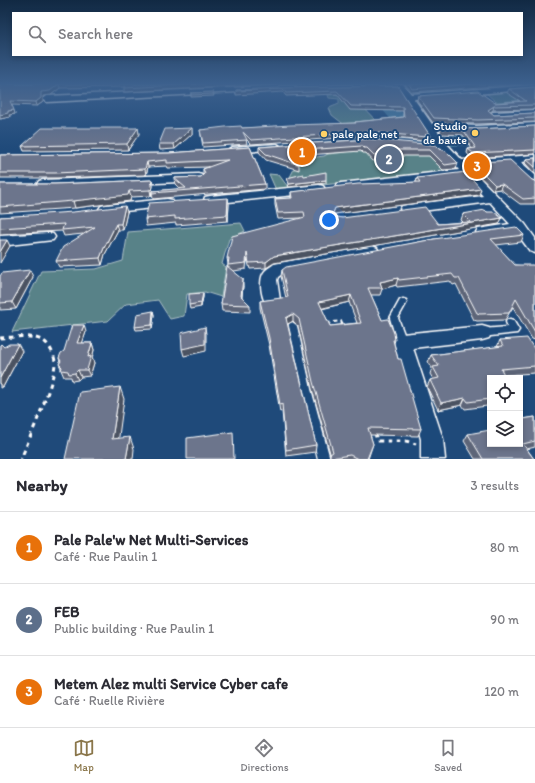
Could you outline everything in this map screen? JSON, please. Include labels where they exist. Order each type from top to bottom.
[{"type":"street","points":[[414,105],[440,143],[494,198],[520,227],[535,248]]},
{"type":"street","points":[[493,115],[535,113]]},
{"type":"street","points":[[429,126],[477,128],[535,126]]},
{"type":"street","points":[[352,141],[384,140],[422,146],[440,143]]},
{"type":"street","points":[[225,150],[288,146]]},
{"type":"street","points":[[198,201],[331,188],[464,167],[535,158]]},
{"type":"street","points":[[512,160],[535,181]]},
{"type":"street","points":[[33,184],[198,178]]},
{"type":"street","points":[[395,211],[494,198]]},
{"type":"street","points":[[92,210],[177,203]]},
{"type":"street","points":[[471,234],[520,227]]},
{"type":"street","points":[[0,240],[48,237]]},
{"type":"street","points":[[272,300],[269,280],[271,274],[280,268],[388,248]]},
{"type":"street","points":[[433,454],[430,432],[402,342],[482,333]]},
{"type":"lane","points":[[402,342],[394,318],[403,302]]},
{"type":"lane","points":[[482,333],[514,330],[510,322]]},
{"type":"lane","points":[[292,326],[324,459]]},
{"type":"path","points":[[320,323],[341,321],[345,332]]},
{"type":"path","points":[[0,338],[24,336],[44,342],[52,351],[55,362],[51,380],[21,459]]},
{"type":"path","points":[[373,426],[377,442],[406,441],[433,454]]},
{"type":"green space","points":[[335,105],[362,106],[379,124],[346,126],[332,115],[329,108]]},
{"type":"green space","points":[[439,149],[461,170],[276,190],[269,174],[279,175],[288,187],[305,185],[288,181],[296,165],[294,160],[324,156],[328,154],[360,152],[369,154],[389,164],[388,155]]},
{"type":"green space","points":[[241,223],[245,231],[229,239],[222,264],[226,267],[221,297],[205,292],[187,294],[184,316],[170,319],[158,300],[126,304],[108,321],[12,332],[41,271],[96,269],[123,261],[128,232]]},
{"type":"building","points":[[0,105],[12,105],[14,110],[0,115]]},
{"type":"building","points":[[411,105],[429,134],[425,135],[427,137],[368,132],[251,140],[243,132],[247,140],[203,143],[200,130],[241,126],[242,128],[356,123],[355,122],[404,117],[403,107],[351,106]]},
{"type":"building","points":[[425,105],[518,105],[494,106],[488,110],[494,115],[535,113],[535,118],[478,120],[434,118]]},
{"type":"building","points":[[535,126],[535,150],[473,153],[468,149],[476,148],[464,131],[443,129],[441,127],[478,129]]},
{"type":"building","points":[[42,128],[138,128],[127,144],[22,146]]},
{"type":"building","points":[[192,128],[174,144],[159,144],[165,129]]},
{"type":"building","points":[[369,139],[436,145],[440,149],[446,151],[458,163],[445,165],[430,150],[392,150],[395,154],[374,155],[367,148],[362,146],[291,151],[299,165],[266,154],[259,147]]},
{"type":"building","points":[[250,147],[265,184],[152,193],[152,191],[186,188],[174,178],[201,177],[205,173],[203,169],[228,160],[167,163],[167,160],[147,162],[145,169],[55,173],[0,173],[0,155],[169,153]]},
{"type":"building","points":[[535,158],[535,167],[526,159]]},
{"type":"building","points":[[510,160],[535,181],[535,198],[523,199],[502,184],[495,185],[473,163],[487,166],[482,162]]},
{"type":"building","points":[[326,172],[326,180],[289,184],[287,178],[303,174],[304,176]]},
{"type":"building","points":[[466,172],[481,189],[335,208],[333,213],[336,217],[342,218],[425,207],[438,224],[471,222],[463,214],[485,210],[487,212],[494,212],[502,218],[274,256],[266,262],[249,263],[247,253],[246,263],[228,265],[229,258],[227,258],[232,236],[305,217],[304,212],[278,213],[275,199],[292,198],[291,192],[358,184],[420,182],[417,178]]},
{"type":"building","points":[[152,180],[150,190],[129,191],[128,195],[0,207],[0,184],[55,184]]},
{"type":"building","points":[[228,198],[227,215],[175,219],[175,216],[145,219],[149,203]]},
{"type":"building","points":[[125,206],[121,224],[116,224],[100,258],[56,261],[63,247],[95,227],[62,230],[64,224],[0,228],[0,217],[73,212]]},
{"type":"building","points":[[516,227],[524,235],[491,239],[515,265],[533,265],[535,267],[535,332],[516,299],[509,313],[477,313],[459,278],[455,278],[452,274],[399,280],[398,278],[380,282],[382,288],[368,288],[382,320],[388,319],[394,333],[395,340],[393,340],[398,359],[401,359],[421,429],[368,428],[373,444],[367,459],[358,459],[350,455],[330,458],[330,454],[333,452],[313,382],[299,319],[293,314],[286,318],[316,445],[286,450],[282,404],[280,405],[269,338],[260,301],[288,297],[282,270],[286,267],[434,239]],"holes":[[[351,295],[361,323],[330,326],[319,302]]]},
{"type":"building","points":[[0,240],[7,240],[0,252]]},
{"type":"building","points":[[227,266],[243,279],[241,296],[250,305],[221,304]]},
{"type":"building","points":[[30,270],[12,302],[0,303],[0,276],[2,273]]},
{"type":"building","points":[[203,293],[201,303],[189,305],[189,294]]},
{"type":"building","points":[[153,311],[152,325],[135,327],[137,314]]},
{"type":"building","points":[[72,325],[84,325],[77,343],[92,343],[88,357],[91,356],[87,370],[78,370],[75,373],[69,374],[68,371],[61,370],[62,367],[59,364],[61,361],[59,358],[61,353],[64,351]]},
{"type":"building","points":[[205,327],[205,344],[182,349],[181,333]]},
{"type":"building","points":[[527,338],[535,350],[535,366],[501,369],[504,375],[487,375],[487,399],[468,402],[465,398],[441,403],[430,380],[439,378],[433,367],[439,366],[431,355],[503,346],[500,340]]},
{"type":"building","points":[[1,344],[4,347],[9,344],[18,344],[0,378],[0,345]]},
{"type":"building","points":[[120,387],[112,439],[130,437],[126,459],[65,459],[80,392]]},
{"type":"building","points":[[535,417],[535,441],[523,444],[523,419]]},
{"type":"building","points":[[487,431],[487,447],[523,447],[523,444],[534,459],[483,459],[468,434]]},
{"type":"building","points":[[233,432],[234,459],[187,459],[187,438]]},
{"type":"waterway","points":[[386,105],[397,116],[402,124],[401,127],[409,140],[413,142],[478,140],[535,142]]},
{"type":"place","name":"Studio de baute","points":[[475,133]]},
{"type":"place","name":"pale pale net","points":[[324,134]]},
{"type":"place","name":"Pale Pale'w Net Multi-Services","points":[[302,152]]},
{"type":"place","name":"FEB","points":[[389,159]]},
{"type":"place","name":"Metem Alez multi Service Cyber cafe","points":[[477,166]]}]
